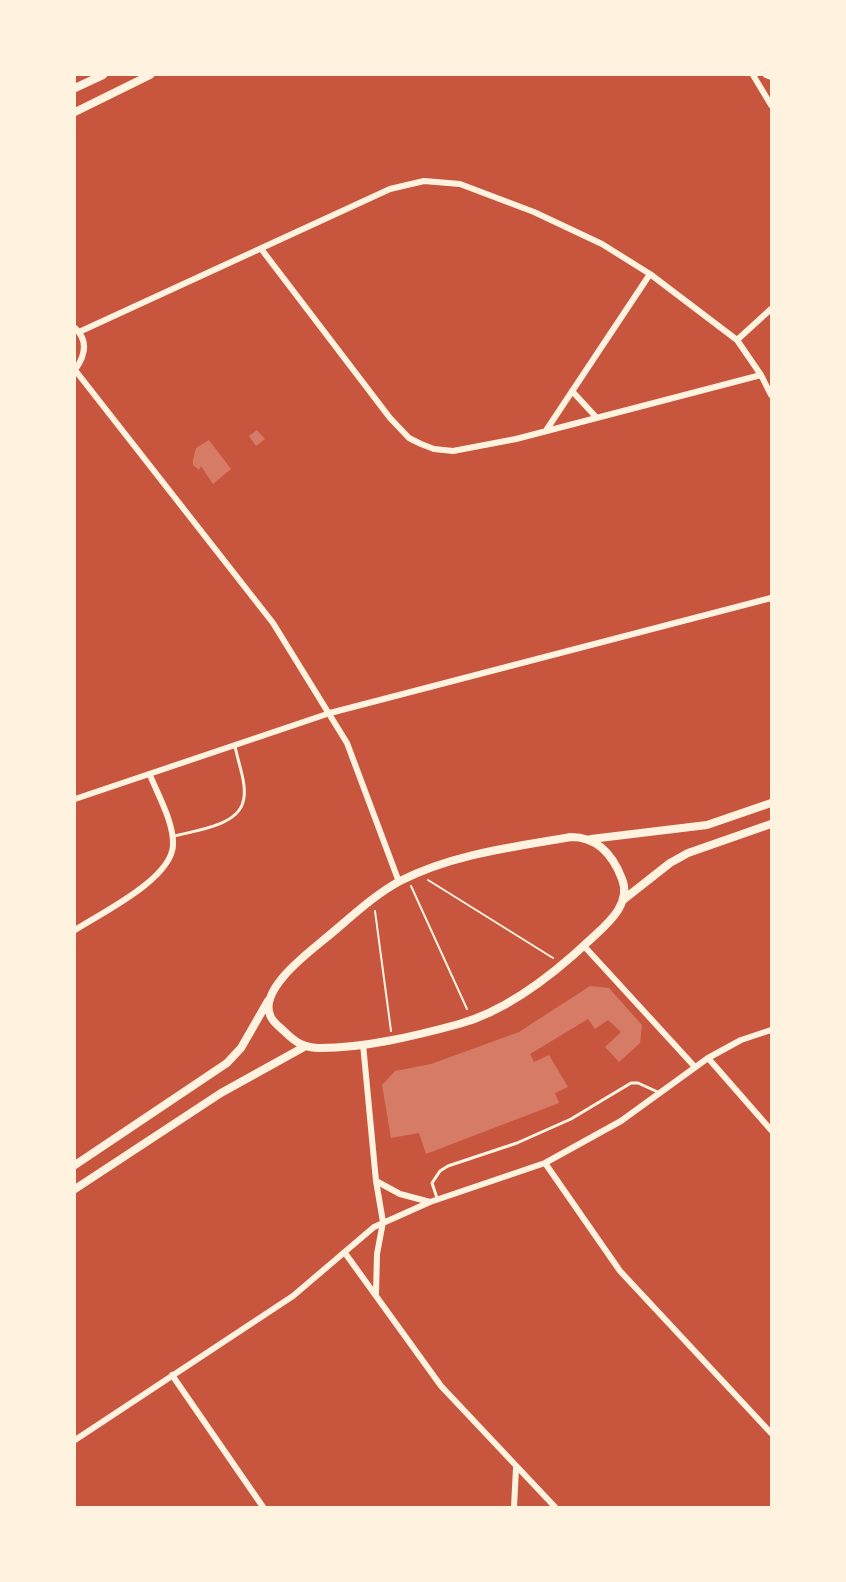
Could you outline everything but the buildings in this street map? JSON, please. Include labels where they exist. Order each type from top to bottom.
[{"type":"street","points":[[75,88],[103,75]]},
{"type":"street","points":[[75,112],[150,75]]},
{"type":"street","points":[[753,75],[771,105]]},
{"type":"street","points":[[766,75],[771,77]]},
{"type":"street","points":[[403,880],[347,743],[330,713],[273,623],[75,370],[85,350],[77,330],[262,250],[390,189],[424,181],[439,181],[476,189],[534,213],[602,244],[650,274],[737,340],[761,375],[771,395]]},
{"type":"street","points":[[262,250],[390,418],[409,438],[434,449],[453,451],[516,439],[547,429],[761,375]]},
{"type":"street","points":[[547,429],[650,274]]},
{"type":"street","points":[[737,340],[771,309]]},
{"type":"street","points":[[572,391],[596,417]]},
{"type":"street","points":[[75,799],[330,713],[771,598]]},
{"type":"street","points":[[75,930],[154,878],[171,856],[172,837],[150,775]]},
{"type":"street","points":[[75,1165],[227,1063],[241,1048],[275,987],[295,964],[374,900],[403,880],[490,851],[571,837],[591,839],[707,825],[771,803]]},
{"type":"street","points":[[268,1001],[270,1016],[303,1047],[320,1048],[363,1044],[460,1024],[533,986],[562,964],[608,923],[623,900],[670,863],[688,853],[771,824]]},
{"type":"street","points":[[591,839],[614,861],[624,882],[623,900]]},
{"type":"street","points":[[584,946],[694,1067]]},
{"type":"street","points":[[75,1440],[292,1296],[374,1227],[438,1199],[545,1163],[621,1121],[708,1058],[741,1040],[771,1030]]},
{"type":"street","points":[[363,1044],[376,1181],[383,1222],[377,1254],[376,1295]]},
{"type":"street","points":[[75,1189],[221,1093],[303,1047]]},
{"type":"street","points":[[708,1058],[771,1130]]},
{"type":"street","points":[[545,1163],[620,1271],[771,1433]]},
{"type":"street","points":[[376,1181],[400,1194],[430,1202]]},
{"type":"street","points":[[345,1253],[441,1386],[555,1507]]},
{"type":"street","points":[[172,1375],[263,1507]]},
{"type":"street","points":[[514,1507],[516,1468]]},
{"type":"lane","points":[[172,837],[215,825],[238,812],[243,803],[244,790],[235,746]]},
{"type":"lane","points":[[438,1199],[432,1183],[440,1171],[448,1166],[517,1143],[571,1119],[631,1083],[638,1083],[660,1093]]},
{"type":"path","points":[[418,874],[562,964]]},
{"type":"path","points":[[403,880],[476,1017]]},
{"type":"path","points":[[374,900],[392,1038]]}]
